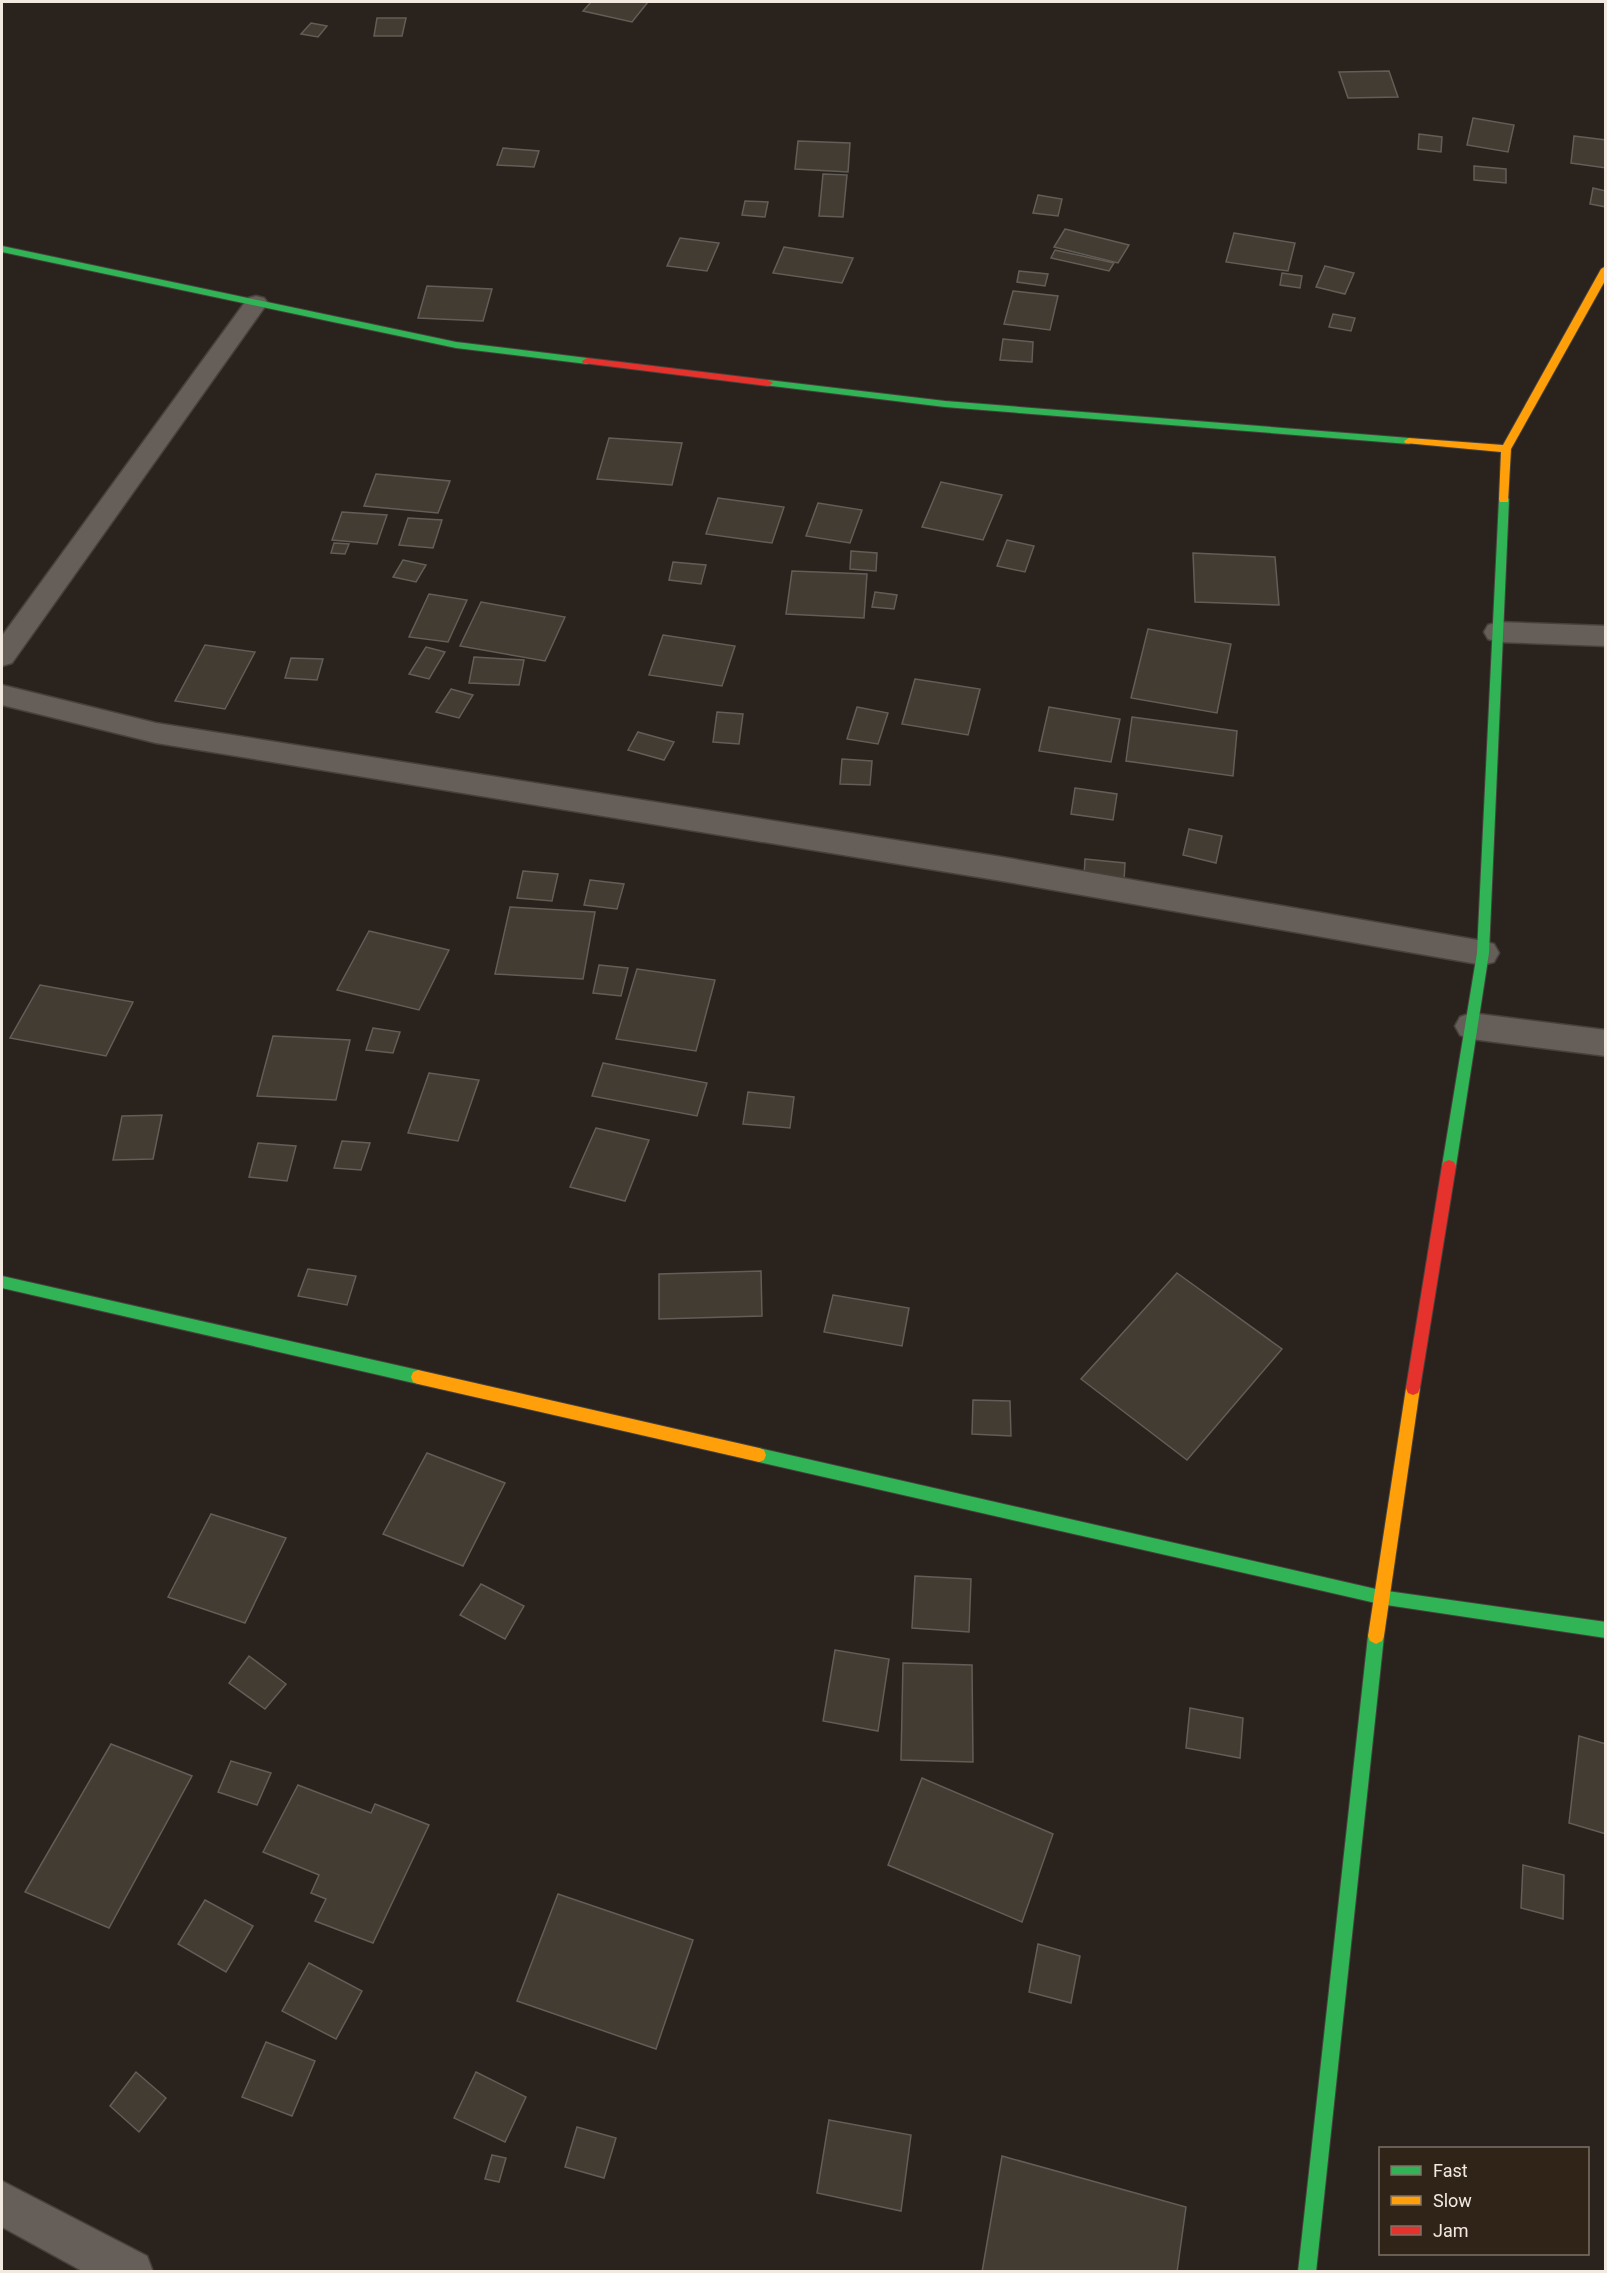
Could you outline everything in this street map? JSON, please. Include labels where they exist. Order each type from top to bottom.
[{"type":"street","points":[[2,247],[456,345],[933,403],[1506,449]]},
{"type":"street","points":[[1307,2271],[1380,1597],[1483,953],[1506,449],[1605,268]]},
{"type":"street","points":[[2,656],[255,303]]},
{"type":"street","points":[[1498,632],[1605,636]]},
{"type":"street","points":[[2,695],[156,733],[996,868],[1483,953]]},
{"type":"street","points":[[1471,1026],[1605,1043]]},
{"type":"street","points":[[2,1282],[1380,1597],[1605,1630]]},
{"type":"street","points":[[2,2203],[131,2271]]},
{"type":"building","points":[[591,2],[648,2],[632,22],[583,11]]},
{"type":"building","points":[[377,18],[406,18],[402,36],[374,36]]},
{"type":"building","points":[[311,23],[327,26],[318,37],[301,34]]},
{"type":"building","points":[[1389,71],[1398,97],[1348,98],[1339,72]]},
{"type":"building","points":[[1473,118],[1514,125],[1508,152],[1467,145]]},
{"type":"building","points":[[1419,134],[1442,137],[1441,152],[1418,149]]},
{"type":"building","points":[[1574,136],[1606,140],[1606,168],[1571,163]]},
{"type":"building","points":[[798,141],[850,143],[848,172],[795,169]]},
{"type":"building","points":[[503,148],[539,151],[534,167],[497,165]]},
{"type":"building","points":[[1474,166],[1506,169],[1506,183],[1474,180]]},
{"type":"building","points":[[823,174],[847,175],[843,217],[819,216]]},
{"type":"building","points":[[1593,188],[1606,191],[1606,207],[1590,204]]},
{"type":"building","points":[[1038,195],[1062,199],[1058,216],[1033,213]]},
{"type":"building","points":[[745,201],[768,202],[765,217],[742,215]]},
{"type":"building","points":[[1065,229],[1129,245],[1118,263],[1054,247]]},
{"type":"building","points":[[1234,233],[1295,243],[1288,271],[1226,262]]},
{"type":"building","points":[[680,238],[719,243],[707,271],[667,266]]},
{"type":"building","points":[[784,247],[853,258],[842,283],[773,273]]},
{"type":"building","points":[[1055,250],[1114,263],[1109,271],[1051,258]]},
{"type":"building","points":[[1325,266],[1354,273],[1345,294],[1316,287]]},
{"type":"building","points":[[1019,271],[1048,274],[1045,286],[1017,282]]},
{"type":"building","points":[[1282,273],[1302,276],[1300,288],[1280,285]]},
{"type":"building","points":[[427,286],[492,289],[483,321],[418,318]]},
{"type":"building","points":[[1013,291],[1058,296],[1050,330],[1004,324]]},
{"type":"building","points":[[1333,314],[1355,318],[1351,331],[1329,327]]},
{"type":"building","points":[[1003,339],[1033,342],[1032,362],[1000,360]]},
{"type":"building","points":[[609,438],[682,443],[672,485],[597,479]]},
{"type":"building","points":[[376,474],[450,481],[438,513],[364,506]]},
{"type":"building","points":[[941,482],[1002,495],[983,540],[922,527]]},
{"type":"building","points":[[718,498],[784,507],[772,543],[706,534]]},
{"type":"building","points":[[818,503],[862,510],[850,543],[806,536]]},
{"type":"building","points":[[342,512],[387,515],[377,544],[332,540]]},
{"type":"building","points":[[408,518],[442,520],[433,548],[399,545]]},
{"type":"building","points":[[1007,540],[1034,546],[1025,572],[997,566]]},
{"type":"building","points":[[334,543],[349,544],[345,554],[331,553]]},
{"type":"building","points":[[851,551],[877,553],[876,571],[850,569]]},
{"type":"building","points":[[1193,553],[1275,557],[1279,605],[1195,602]]},
{"type":"building","points":[[403,560],[426,565],[416,582],[393,577]]},
{"type":"building","points":[[673,562],[706,565],[701,584],[669,580]]},
{"type":"building","points":[[792,571],[867,574],[864,618],[786,614]]},
{"type":"building","points":[[875,592],[897,595],[894,609],[872,607]]},
{"type":"building","points":[[429,594],[467,600],[448,642],[409,637]]},
{"type":"building","points":[[481,602],[565,617],[545,661],[460,646]]},
{"type":"building","points":[[1148,629],[1231,644],[1217,713],[1131,698]]},
{"type":"building","points":[[663,635],[735,646],[722,686],[649,675]]},
{"type":"building","points":[[205,645],[255,652],[225,709],[175,701]]},
{"type":"building","points":[[426,647],[445,652],[429,679],[409,674]]},
{"type":"building","points":[[474,657],[524,660],[519,685],[469,683]]},
{"type":"building","points":[[291,658],[323,659],[317,680],[285,678]]},
{"type":"building","points":[[915,679],[980,689],[968,735],[902,724]]},
{"type":"building","points":[[451,689],[473,695],[459,718],[436,712]]},
{"type":"building","points":[[857,707],[888,713],[878,744],[847,739]]},
{"type":"building","points":[[1049,707],[1120,719],[1111,762],[1039,751]]},
{"type":"building","points":[[717,712],[743,714],[739,744],[713,742]]},
{"type":"building","points":[[1132,717],[1237,731],[1233,776],[1126,761]]},
{"type":"building","points":[[638,732],[674,742],[664,760],[628,750]]},
{"type":"building","points":[[842,759],[872,761],[870,785],[840,784]]},
{"type":"building","points":[[1075,788],[1117,794],[1113,820],[1071,814]]},
{"type":"building","points":[[1189,829],[1222,836],[1216,863],[1183,855]]},
{"type":"building","points":[[1085,859],[1125,863],[1124,881],[1084,877]]},
{"type":"building","points":[[523,871],[558,874],[552,901],[517,898]]},
{"type":"building","points":[[590,880],[624,884],[617,909],[584,905]]},
{"type":"building","points":[[510,907],[595,912],[583,979],[495,974]]},
{"type":"building","points":[[369,931],[449,950],[419,1010],[337,990]]},
{"type":"building","points":[[599,965],[628,968],[621,996],[593,993]]},
{"type":"building","points":[[637,969],[715,980],[696,1051],[616,1039]]},
{"type":"building","points":[[40,985],[133,1002],[106,1056],[10,1038]]},
{"type":"building","points":[[373,1028],[400,1032],[393,1053],[366,1050]]},
{"type":"building","points":[[273,1036],[350,1040],[336,1100],[257,1096]]},
{"type":"building","points":[[603,1063],[707,1083],[697,1116],[592,1096]]},
{"type":"building","points":[[429,1073],[479,1080],[458,1141],[408,1133]]},
{"type":"building","points":[[748,1092],[794,1097],[790,1128],[743,1124]]},
{"type":"building","points":[[162,1115],[153,1159],[113,1160],[122,1116]]},
{"type":"building","points":[[596,1128],[649,1140],[625,1201],[570,1187]]},
{"type":"building","points":[[342,1141],[370,1143],[361,1170],[334,1168]]},
{"type":"building","points":[[258,1143],[296,1146],[287,1181],[249,1177]]},
{"type":"building","points":[[308,1269],[356,1276],[347,1305],[298,1296]]},
{"type":"building","points":[[761,1271],[762,1316],[659,1319],[659,1274]]},
{"type":"building","points":[[1177,1273],[1282,1349],[1187,1460],[1081,1379]]},
{"type":"building","points":[[833,1295],[909,1308],[902,1346],[824,1332]]},
{"type":"building","points":[[973,1400],[1010,1401],[1011,1436],[972,1434]]},
{"type":"building","points":[[427,1453],[505,1483],[463,1566],[383,1534]]},
{"type":"building","points":[[211,1514],[286,1538],[245,1623],[168,1597]]},
{"type":"building","points":[[915,1576],[971,1579],[969,1632],[912,1628]]},
{"type":"building","points":[[481,1584],[524,1606],[505,1639],[460,1615]]},
{"type":"building","points":[[835,1650],[889,1659],[878,1731],[823,1721]]},
{"type":"building","points":[[249,1656],[286,1684],[265,1709],[229,1683]]},
{"type":"building","points":[[903,1663],[972,1665],[973,1762],[901,1760]]},
{"type":"building","points":[[1190,1708],[1243,1718],[1240,1758],[1186,1748]]},
{"type":"building","points":[[1579,1736],[1606,1744],[1606,1834],[1569,1823]]},
{"type":"building","points":[[111,1744],[192,1776],[109,1928],[25,1892]]},
{"type":"building","points":[[231,1761],[271,1773],[257,1805],[218,1792]]},
{"type":"building","points":[[922,1778],[1053,1834],[1022,1922],[888,1865]]},
{"type":"building","points":[[298,1785],[371,1813],[375,1804],[429,1825],[373,1943],[315,1921],[326,1899],[311,1893],[319,1875],[263,1852]]},
{"type":"building","points":[[1523,1865],[1564,1875],[1563,1919],[1521,1908]]},
{"type":"building","points":[[558,1894],[693,1940],[656,2049],[517,2001]]},
{"type":"building","points":[[205,1900],[253,1926],[226,1972],[178,1944]]},
{"type":"building","points":[[1038,1944],[1080,1956],[1071,2003],[1029,1992]]},
{"type":"building","points":[[309,1963],[362,1991],[336,2039],[282,2011]]},
{"type":"building","points":[[266,2042],[315,2061],[292,2116],[242,2097]]},
{"type":"building","points":[[136,2072],[166,2098],[139,2132],[110,2106]]},
{"type":"building","points":[[476,2072],[526,2097],[505,2142],[454,2118]]},
{"type":"building","points":[[829,2120],[911,2135],[901,2211],[817,2193]]},
{"type":"building","points":[[577,2127],[616,2138],[604,2178],[565,2167]]},
{"type":"building","points":[[492,2155],[506,2158],[499,2182],[485,2179]]},
{"type":"building","points":[[1002,2156],[1186,2207],[1177,2272],[982,2272]]},
{"type":"traffic: fast","points":[[2,249],[456,345],[587,361]]},
{"type":"traffic: fast","points":[[768,383],[945,404],[1409,441]]},
{"type":"traffic: fast","points":[[1449,1166],[1483,953],[1504,499]]},
{"type":"traffic: fast","points":[[2,1282],[418,1377]]},
{"type":"traffic: fast","points":[[759,1455],[1380,1597],[1606,1630]]},
{"type":"traffic: fast","points":[[1307,2272],[1376,1636]]},
{"type":"traffic: slow","points":[[1504,499],[1506,449],[1606,269]]},
{"type":"traffic: slow","points":[[1409,441],[1506,449]]},
{"type":"traffic: slow","points":[[418,1377],[759,1455]]},
{"type":"traffic: slow","points":[[1376,1636],[1413,1388]]},
{"type":"traffic: jam","points":[[587,361],[768,383]]},
{"type":"traffic: jam","points":[[1413,1388],[1449,1166]]}]
